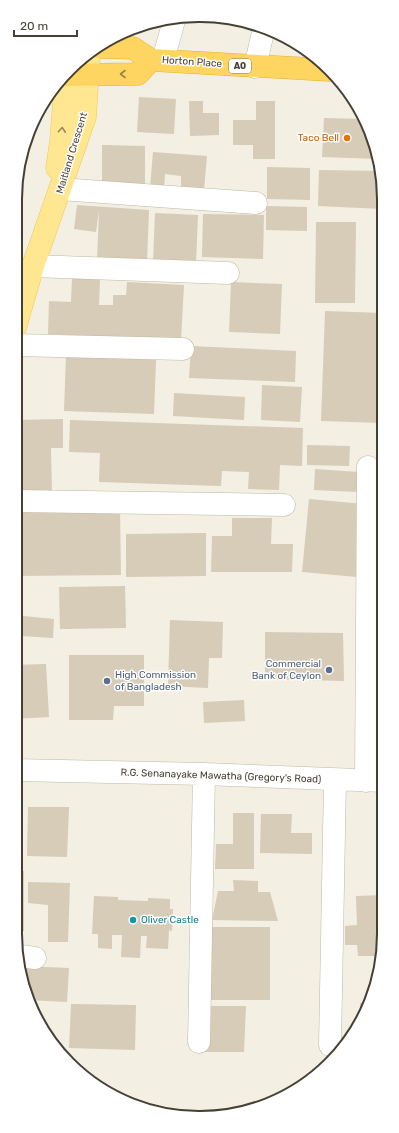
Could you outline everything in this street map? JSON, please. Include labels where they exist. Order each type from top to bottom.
[{"type":"highway","name":"Horton Place","points":[[109,47],[133,48],[157,60],[255,67],[321,70]]},
{"type":"highway","name":"Horton Place","points":[[78,70],[138,74],[157,60]]},
{"type":"main road","name":"Maitland Crescent","points":[[22,304],[33,266],[49,224],[85,117],[78,70]]},
{"type":"main road","name":"Maitland Crescent","points":[[49,224],[61,141],[78,70]]},
{"type":"street","points":[[157,60],[172,24]]},
{"type":"street","points":[[255,67],[263,34]]},
{"type":"street","points":[[60,189],[256,203]]},
{"type":"street","points":[[33,266],[228,273]]},
{"type":"street","points":[[22,345],[183,348]]},
{"type":"street","points":[[368,467],[375,781]]},
{"type":"street","points":[[22,501],[284,505]]},
{"type":"street","name":"R.G. Senanayake Mawatha (Gregory's Road)","points":[[22,770],[204,774],[375,781]]},
{"type":"street","points":[[199,1042],[204,774]]},
{"type":"street","points":[[330,1045],[335,780]]},
{"type":"building","points":[[139,97],[176,99],[174,134],[137,132]]},
{"type":"building","points":[[189,101],[203,101],[203,113],[219,113],[219,135],[190,136]]},
{"type":"building","points":[[256,101],[275,101],[275,159],[253,159],[253,145],[233,145],[233,120],[256,120]]},
{"type":"building","name":"Taco Bell","points":[[324,118],[358,119],[368,142],[372,159],[322,157]]},
{"type":"building","points":[[102,145],[145,146],[145,188],[102,188]]},
{"type":"building","points":[[153,152],[207,156],[204,190],[181,189],[181,176],[165,174],[164,189],[150,188]]},
{"type":"building","points":[[267,167],[310,168],[310,200],[267,199]]},
{"type":"building","points":[[319,170],[375,171],[377,188],[377,209],[318,206]]},
{"type":"building","points":[[77,205],[149,210],[147,264],[97,263],[99,210],[96,232],[74,229]]},
{"type":"building","points":[[266,206],[307,207],[307,231],[266,230]]},
{"type":"building","points":[[155,213],[198,215],[196,264],[153,262]]},
{"type":"building","points":[[203,214],[264,215],[263,259],[202,257]]},
{"type":"building","points":[[316,222],[356,222],[355,303],[315,303]]},
{"type":"building","points":[[72,278],[100,279],[99,305],[113,305],[113,295],[126,295],[127,282],[184,285],[181,340],[48,334],[49,301],[71,302]]},
{"type":"building","points":[[231,282],[282,284],[280,334],[229,332]]},
{"type":"building","points":[[325,311],[377,313],[377,423],[321,421]]},
{"type":"building","points":[[191,346],[296,351],[295,382],[189,378]]},
{"type":"building","points":[[66,355],[156,360],[154,414],[64,411]]},
{"type":"building","points":[[262,385],[302,387],[300,422],[261,420]]},
{"type":"building","points":[[174,393],[245,397],[244,420],[173,416]]},
{"type":"building","points":[[63,419],[63,448],[51,448],[52,494],[22,494],[22,420]]},
{"type":"building","points":[[70,420],[303,428],[302,466],[280,465],[279,490],[248,489],[249,472],[222,471],[221,486],[99,482],[100,453],[69,452]]},
{"type":"building","points":[[307,445],[350,446],[349,466],[307,465]]},
{"type":"building","points":[[315,469],[359,472],[358,492],[314,490]]},
{"type":"building","points":[[309,499],[364,504],[357,577],[302,572]]},
{"type":"building","points":[[120,509],[121,575],[22,576],[22,510]]},
{"type":"building","points":[[232,518],[272,518],[271,544],[293,544],[292,572],[211,572],[212,536],[232,536]]},
{"type":"building","points":[[206,533],[206,576],[126,577],[126,534]]},
{"type":"building","points":[[125,586],[126,628],[60,629],[59,587]]},
{"type":"building","points":[[23,616],[54,619],[53,638],[22,636]]},
{"type":"building","points":[[170,620],[223,622],[222,658],[209,658],[208,688],[168,686]]},
{"type":"building","points":[[265,632],[343,633],[344,681],[265,679]]},
{"type":"building","name":"High Commission of Bangladesh","points":[[69,655],[144,655],[144,706],[114,706],[113,720],[69,720]]},
{"type":"building","points":[[46,664],[49,717],[22,719],[22,665]]},
{"type":"building","points":[[244,700],[245,721],[204,723],[203,702]]},
{"type":"building","points":[[28,807],[69,807],[67,857],[27,856]]},
{"type":"building","points":[[233,813],[254,813],[254,869],[215,869],[216,844],[233,844]]},
{"type":"building","points":[[261,814],[292,814],[291,833],[312,833],[312,854],[260,853]]},
{"type":"building","points":[[22,871],[24,871],[24,931],[22,931]]},
{"type":"building","points":[[233,880],[258,881],[258,892],[270,892],[278,921],[212,920],[218,891],[234,891]]},
{"type":"building","points":[[28,882],[70,883],[68,942],[48,942],[48,905],[28,903]]},
{"type":"building","points":[[377,895],[377,945],[375,956],[358,956],[357,945],[345,945],[345,926],[357,925],[356,896]]},
{"type":"building","name":"Oliver Castle","points":[[94,896],[118,897],[118,900],[148,901],[148,898],[170,899],[170,909],[173,909],[172,931],[169,930],[168,949],[146,948],[147,936],[141,936],[140,958],[121,957],[122,935],[112,935],[112,949],[98,948],[98,934],[92,934]]},
{"type":"building","points":[[203,927],[270,927],[270,1000],[201,1000]]},
{"type":"building","points":[[25,966],[69,968],[67,1002],[36,1000],[31,991]]},
{"type":"building","points":[[71,1004],[136,1005],[135,1050],[69,1048]]},
{"type":"building","points":[[203,1006],[246,1006],[244,1052],[201,1052]]},
{"type":"place","name":"Taco Bell","points":[[347,138]]},
{"type":"place","name":"Commercial Bank of Ceylon","points":[[329,670]]},
{"type":"place","name":"High Commission of Bangladesh","points":[[107,681]]},
{"type":"place","name":"Oliver Castle","points":[[133,920]]}]
